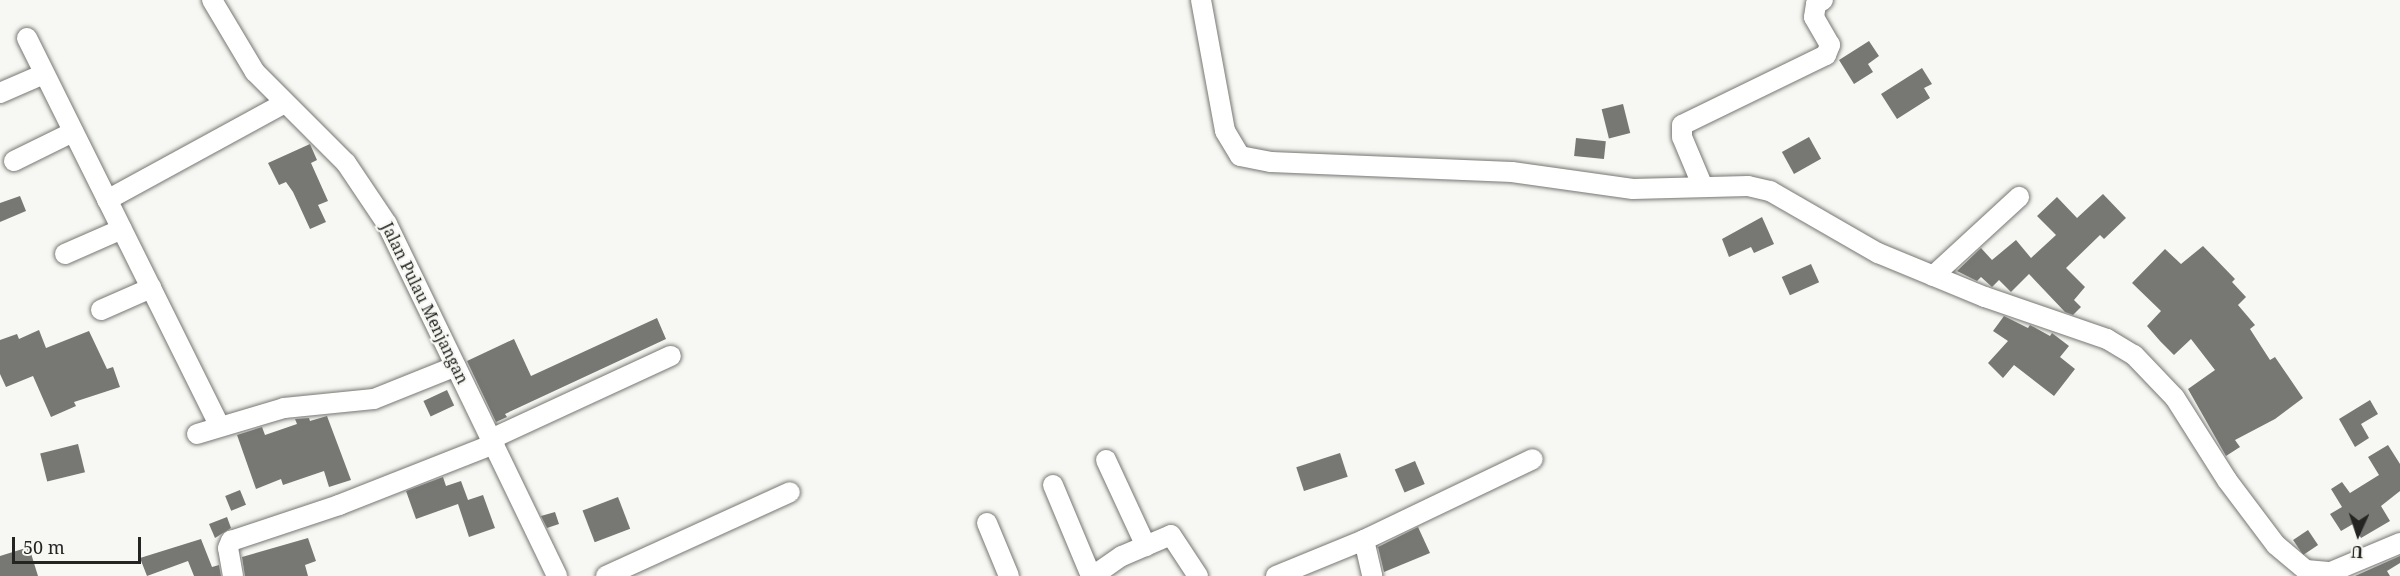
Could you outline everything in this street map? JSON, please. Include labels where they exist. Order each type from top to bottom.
[{"type":"street","name":"Jalan Pulau Menjangan","points":[[212,0],[255,72],[331,145],[366,192],[401,249],[557,576]]},
{"type":"street","points":[[1201,0],[1228,142],[1234,151],[1248,160],[1466,168],[1633,189],[1748,186],[1770,191],[1878,253],[1933,276],[2107,339],[2134,355],[2175,398],[2227,480],[2276,545],[2292,561],[2318,575],[2345,567],[2400,543]]},
{"type":"street","points":[[1703,187],[1682,137],[1682,126],[1826,55],[1830,45],[1814,16],[1816,4],[1823,0]]},
{"type":"street","points":[[27,38],[220,426]]},
{"type":"street","points":[[0,93],[44,74]]},
{"type":"street","points":[[107,200],[285,103]]},
{"type":"street","points":[[14,160],[74,132]]},
{"type":"street","points":[[1933,276],[2019,197]]},
{"type":"street","points":[[65,254],[122,229]]},
{"type":"street","points":[[101,310],[151,288]]},
{"type":"street","points":[[233,576],[228,548],[231,541],[350,501],[492,441],[671,356]]},
{"type":"street","points":[[197,434],[285,408],[374,399],[456,366]]},
{"type":"street","points":[[1276,576],[1364,540],[1533,459]]},
{"type":"street","points":[[1106,460],[1146,546]]},
{"type":"street","points":[[1053,485],[1092,576],[1146,546],[1172,535],[1198,576]]},
{"type":"street","points":[[606,576],[790,492]]},
{"type":"street","points":[[987,523],[1009,576]]},
{"type":"street","points":[[1364,540],[1372,576]]},
{"type":"building","points":[[1869,41],[1879,56],[1868,64],[1873,72],[1854,84],[1839,60]]},
{"type":"building","points":[[1922,68],[1932,84],[1924,88],[1930,98],[1897,119],[1881,94]]},
{"type":"building","points":[[1623,104],[1630,133],[1609,138],[1602,109]]},
{"type":"building","points":[[1809,137],[1821,159],[1794,174],[1782,152]]},
{"type":"building","points":[[1576,138],[1606,141],[1604,159],[1574,156]]},
{"type":"building","points":[[310,144],[317,160],[311,163],[328,201],[318,205],[326,222],[310,229],[293,192],[286,182],[279,185],[268,163]]},
{"type":"building","points":[[2103,194],[2126,218],[2104,239],[2100,235],[2066,268],[2085,287],[2074,300],[2081,307],[2073,315],[2065,312],[2029,274],[2011,292],[1999,280],[1992,287],[1981,277],[1977,281],[1957,271],[1981,248],[1992,260],[2016,240],[2031,258],[2056,235],[2037,216],[2057,197],[2077,218]]},
{"type":"building","points":[[20,196],[26,211],[0,222],[0,203]]},
{"type":"building","points":[[1762,217],[1774,244],[1754,253],[1751,247],[1729,257],[1722,239]]},
{"type":"building","points":[[2203,246],[2235,279],[2232,282],[2246,297],[2238,305],[2255,325],[2250,329],[2270,360],[2275,357],[2303,398],[2275,419],[2235,440],[2240,447],[2226,456],[2188,389],[2215,370],[2191,339],[2174,355],[2160,341],[2147,326],[2161,311],[2132,283],[2165,249],[2181,264]]},
{"type":"building","points":[[1811,264],[1819,282],[1790,295],[1782,277]]},
{"type":"building","points":[[2004,316],[2028,328],[2030,325],[2050,336],[2052,333],[2069,346],[2060,357],[2075,369],[2054,396],[2014,365],[2003,378],[1988,363],[2008,341],[1993,331]]},
{"type":"building","points":[[657,318],[666,339],[505,414],[507,417],[496,422],[467,361],[514,339],[531,376]]},
{"type":"building","points":[[39,330],[46,348],[89,331],[107,369],[113,367],[120,387],[74,402],[76,406],[51,417],[33,376],[6,387],[0,374],[0,340],[17,334],[19,339]]},
{"type":"building","points":[[447,390],[454,405],[431,416],[423,401]]},
{"type":"building","points":[[2370,400],[2378,414],[2361,424],[2369,438],[2355,447],[2339,419]]},
{"type":"building","points":[[327,416],[351,480],[329,487],[324,471],[283,485],[281,479],[256,489],[237,435],[262,427],[265,435],[297,424],[295,419],[309,418],[310,421]]},
{"type":"building","points":[[78,444],[85,472],[47,482],[40,453]]},
{"type":"building","points":[[2388,445],[2400,464],[2400,491],[2381,506],[2390,521],[2361,538],[2353,524],[2341,531],[2330,514],[2342,507],[2331,489],[2342,482],[2350,493],[2379,475],[2368,457]]},
{"type":"building","points":[[1340,453],[1348,477],[1304,491],[1296,467]]},
{"type":"building","points":[[1415,461],[1425,484],[1405,493],[1395,470]]},
{"type":"building","points":[[443,477],[446,486],[461,481],[468,500],[483,495],[495,528],[469,537],[458,504],[416,519],[406,491]]},
{"type":"building","points":[[240,490],[246,505],[231,511],[225,496]]},
{"type":"building","points":[[618,497],[630,529],[595,542],[583,511]]},
{"type":"building","points":[[555,512],[559,524],[547,528],[541,516]]},
{"type":"building","points":[[227,517],[231,528],[215,538],[209,524]]},
{"type":"building","points":[[1418,527],[1430,553],[1384,572],[1378,547]]},
{"type":"building","points":[[2308,530],[2318,545],[2303,555],[2293,540]]},
{"type":"building","points":[[308,538],[316,561],[305,565],[308,576],[245,576],[242,557]]},
{"type":"building","points":[[201,539],[212,567],[219,565],[221,576],[194,576],[188,561],[147,576],[140,558]]},
{"type":"building","points":[[29,547],[38,576],[0,576],[0,556]]},
{"type":"building","points":[[2400,556],[2400,563],[2387,571],[2390,576],[2355,576]]}]
